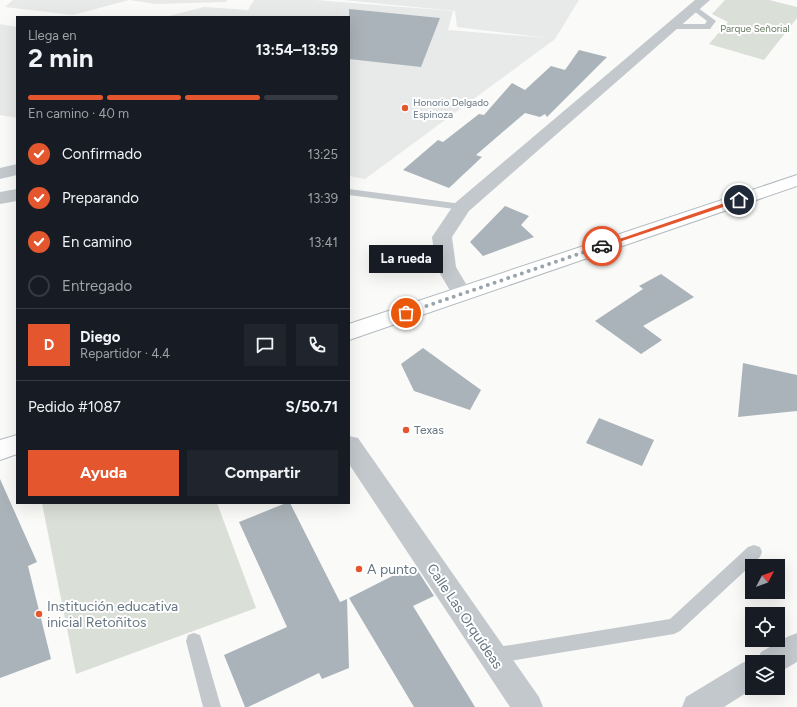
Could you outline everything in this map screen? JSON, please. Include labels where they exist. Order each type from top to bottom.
[{"type":"main road","points":[[350,332],[797,180]]},
{"type":"main road","points":[[0,450],[16,444]]},
{"type":"street","points":[[462,294],[446,267],[442,237],[462,207],[670,27],[699,4]]},
{"type":"street","points":[[0,174],[16,169]]},
{"type":"street","points":[[0,198],[16,195]]},
{"type":"street","name":"Calle Las Orquídeas","points":[[350,446],[528,707]]},
{"type":"street","points":[[782,655],[797,646]]},
{"type":"street","points":[[697,707],[745,677]]},
{"type":"lane","points":[[670,27],[707,27],[712,20],[699,4]]},
{"type":"lane","points":[[350,192],[462,207]]},
{"type":"lane","points":[[492,656],[674,626],[754,552]]},
{"type":"lane","points":[[194,641],[212,707]]},
{"type":"shaded area","points":[[13,0],[129,0],[73,15],[5,7]]},
{"type":"shaded area","points":[[129,0],[227,0],[226,2],[156,4]]},
{"type":"shaded area","name":"Honorio Delgado Espinoza","points":[[254,0],[315,0],[453,11],[448,30],[548,38],[457,27],[455,11],[343,0],[579,0],[555,39],[365,179],[350,176],[350,16],[169,16],[204,7],[248,10]]},
{"type":"shaded area","points":[[0,24],[16,27],[16,118],[0,115]]},
{"type":"green space","name":"Parque Señorial","points":[[725,0],[769,0],[797,7],[797,18],[764,60],[709,44],[728,22],[712,14]]},
{"type":"green space","points":[[42,504],[217,504],[256,608],[76,674]]},
{"type":"building","points":[[349,9],[440,18],[421,67],[350,59]]},
{"type":"building","points":[[579,50],[607,57],[547,117],[545,114],[540,117],[525,113],[476,155],[482,157],[449,188],[403,170],[438,140],[443,142],[479,114],[484,115],[512,83],[525,90],[551,66],[565,70]]},
{"type":"building","points":[[505,206],[529,216],[521,225],[534,237],[483,256],[470,242]]},
{"type":"building","points":[[661,274],[694,297],[643,326],[662,340],[641,354],[595,321],[643,289],[639,286]]},
{"type":"building","points":[[423,348],[481,390],[470,410],[414,391],[401,364]]},
{"type":"building","points":[[743,363],[797,375],[797,411],[738,417]]},
{"type":"building","points":[[599,418],[654,440],[642,466],[586,443]]},
{"type":"building","points":[[0,479],[37,562],[28,566],[51,659],[0,678]]},
{"type":"building","points":[[284,504],[291,504],[340,602],[347,599],[349,668],[322,679],[319,673],[248,707],[245,707],[224,655],[287,627],[239,522]]},
{"type":"building","points":[[414,565],[434,596],[413,606],[475,707],[414,707],[349,598]]},
{"type":"way so far","points":[[406,313],[602,246]]},
{"type":"place","name":"Honorio Delgado Espinoza","points":[[405,108]]},
{"type":"place","name":"La rueda","points":[[406,313]]},
{"type":"place","name":"Texas","points":[[406,430]]},
{"type":"place","name":"A punto","points":[[359,569]]},
{"type":"place","name":"Institución educativa inicial Retoñitos","points":[[39,614]]},
{"type":"route","points":[[602,246],[739,200]]}]
